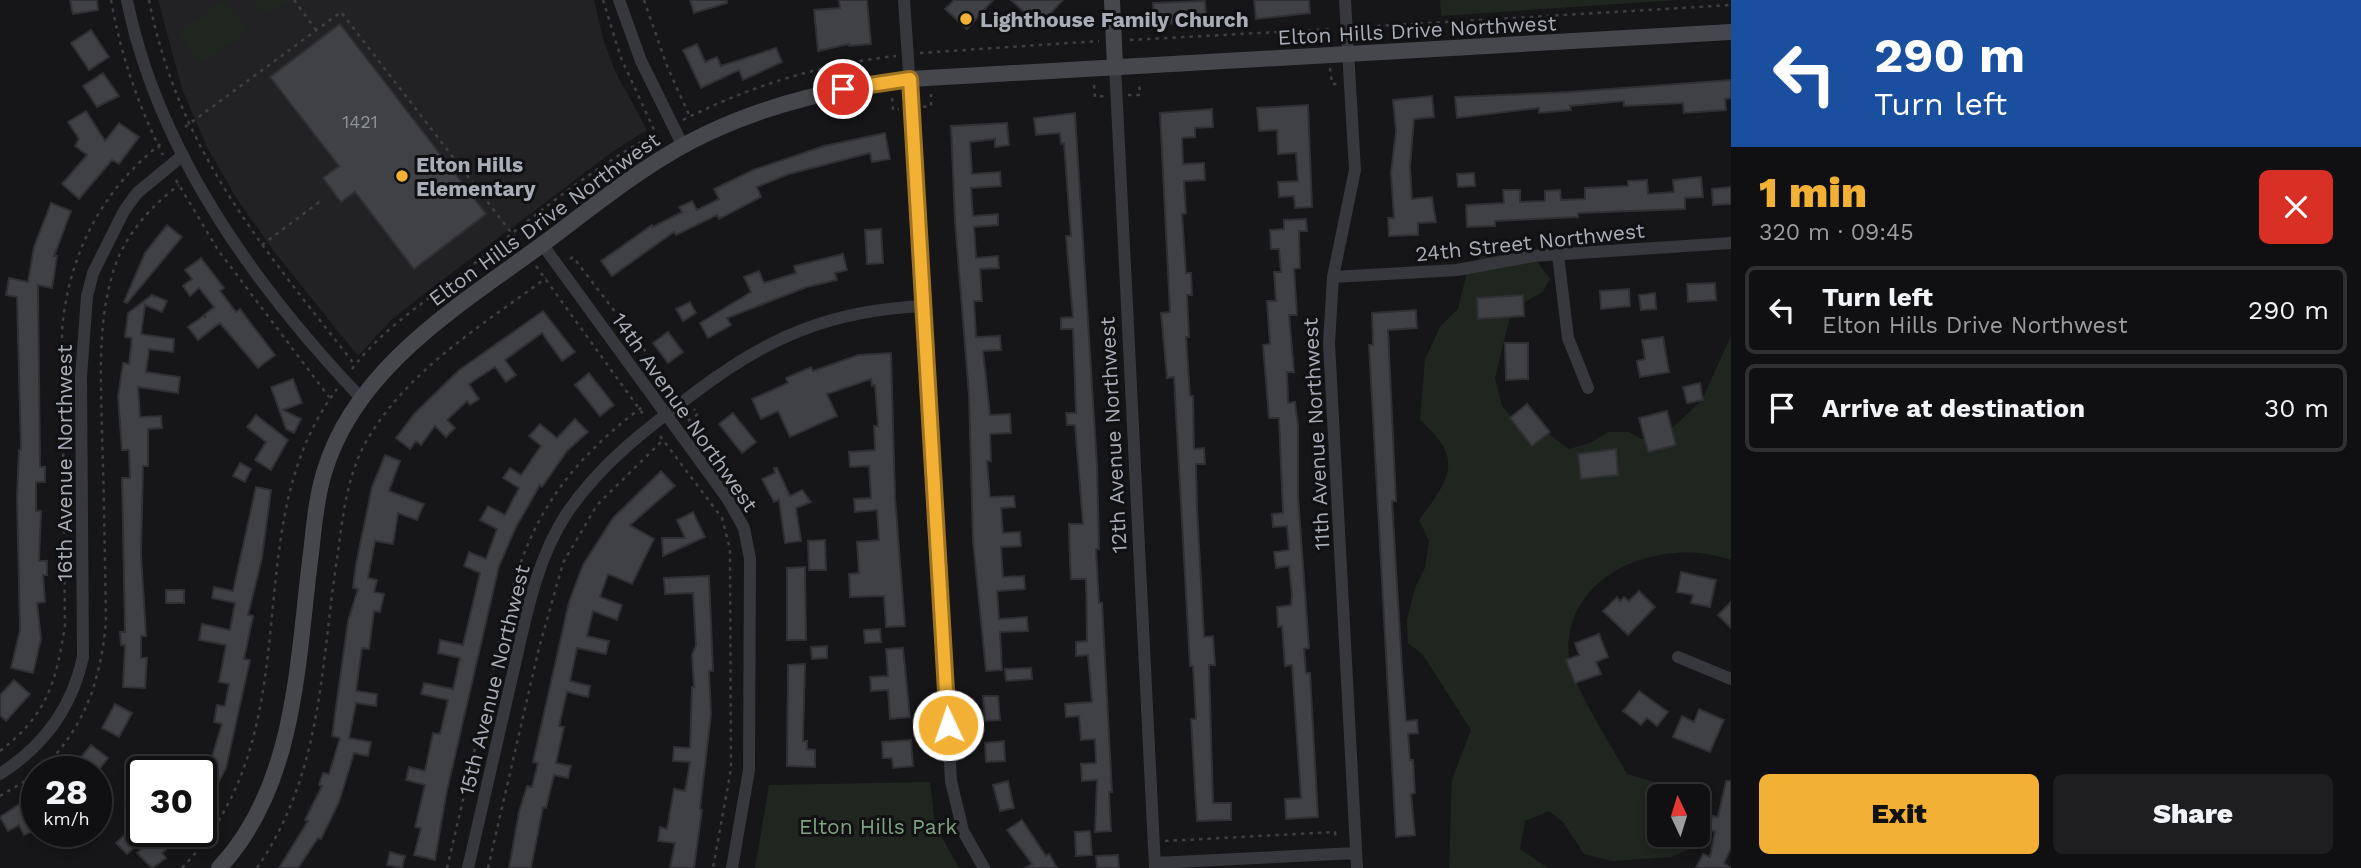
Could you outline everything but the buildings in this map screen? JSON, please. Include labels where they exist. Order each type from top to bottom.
[{"type":"main road","name":"12th Avenue Northwest","points":[[1112,0],[1115,65]]},
{"type":"main road","name":"Elton Hills Drive Northwest","points":[[219,868],[243,840],[274,774],[289,717],[323,476],[344,424],[391,364],[424,333],[629,179],[682,146],[792,100],[910,79],[1115,65],[1349,55],[1731,32]]},
{"type":"street","points":[[127,0],[148,78],[183,155],[239,248],[320,352],[362,399]]},
{"type":"street","points":[[619,0],[649,81],[682,146]]},
{"type":"street","points":[[904,0],[925,306],[951,781],[963,831],[984,868]]},
{"type":"street","name":"11th Avenue Northwest","points":[[1345,0],[1354,170],[1332,277],[1329,343],[1357,868]]},
{"type":"street","name":"12th Avenue Northwest","points":[[1115,65],[1156,866]]},
{"type":"street","name":"16th Avenue Northwest","points":[[0,774],[28,753],[56,724],[78,680],[83,657],[82,344],[93,273],[112,230],[137,193],[183,155]]},
{"type":"street","name":"24th Street Northwest","points":[[1332,277],[1457,270],[1533,256],[1731,243]]},
{"type":"street","name":"14th Avenue Northwest","points":[[542,244],[736,512],[748,545],[749,770],[732,868]]},
{"type":"street","points":[[1558,255],[1568,338],[1588,388]]},
{"type":"street","name":"15th Avenue Northwest","points":[[468,868],[528,610],[545,555],[565,515],[581,492],[626,446],[738,360],[795,331],[863,311],[925,306]]},
{"type":"street","points":[[1678,657],[1731,678]]},
{"type":"street","points":[[1156,866],[1356,853]]},
{"type":"path","points":[[111,0],[127,69],[159,146]]},
{"type":"path","points":[[149,0],[165,63],[188,125],[220,186],[355,365],[383,335],[512,233],[615,156],[656,134],[621,58],[603,0]]},
{"type":"path","points":[[294,0],[316,30]]},
{"type":"path","points":[[644,0],[667,66],[690,117],[729,97],[772,82],[843,63],[889,57]]},
{"type":"path","points":[[1367,27],[1731,5]]},
{"type":"path","points":[[188,125],[341,12],[512,233]]},
{"type":"path","points":[[1136,39],[1327,30]]},
{"type":"path","points":[[929,52],[1091,42]]},
{"type":"path","points":[[53,756],[71,736],[86,709],[98,681],[103,655],[106,622],[101,357],[107,295],[114,266],[128,240],[162,198],[179,186],[218,250],[330,398],[300,460],[283,533],[263,705],[248,764],[215,828],[182,868]]},
{"type":"path","points":[[262,245],[322,200]]},
{"type":"path","points":[[573,257],[670,386]]},
{"type":"path","points":[[257,868],[278,838],[295,801],[315,731],[348,490],[371,432],[398,398],[429,365],[545,279],[639,409]]},
{"type":"path","points":[[488,868],[544,626],[563,563],[597,505],[663,440],[722,518],[731,560],[731,769],[713,868]]},
{"type":"path","points":[[0,796],[21,783]]},
{"type":"path","points":[[1155,841],[1335,832]]},
{"type":"shaded area","name":"Elton Hills Elementary","points":[[158,0],[594,0],[604,42],[615,71],[647,130],[612,152],[392,319],[358,356],[273,250],[237,199],[208,149],[182,89]]},
{"type":"green space","points":[[223,0],[248,30],[200,64],[178,33]]},
{"type":"green space","points":[[255,0],[295,0],[263,15]]},
{"type":"green space","points":[[1440,0],[1677,0],[1441,16]]},
{"type":"green space","points":[[1510,254],[1533,256],[1550,279],[1543,292],[1512,309],[1495,378],[1502,406],[1521,427],[1549,434],[1569,449],[1590,443],[1608,432],[1629,432],[1641,439],[1665,435],[1702,400],[1731,336],[1731,560],[1704,554],[1676,553],[1647,558],[1621,568],[1598,583],[1581,604],[1571,629],[1569,659],[1577,684],[1627,774],[1662,784],[1647,784],[1647,847],[1693,847],[1672,857],[1612,861],[1584,854],[1563,822],[1549,811],[1525,821],[1520,849],[1548,868],[1449,868],[1452,780],[1471,730],[1423,655],[1408,643],[1407,620],[1415,588],[1425,568],[1429,541],[1419,520],[1439,492],[1448,469],[1448,458],[1443,447],[1420,420],[1425,359],[1440,327],[1458,309],[1466,276],[1481,256]]},
{"type":"green space","name":"Elton Hills Park","points":[[930,782],[935,825],[959,868],[755,868],[769,785]]},
{"type":"place","name":"Lighthouse Family Church","points":[[966,19]]},
{"type":"place","name":"Elton Hills Elementary","points":[[402,176]]},
{"type":"route","points":[[843,89],[910,79],[948,725]]}]
